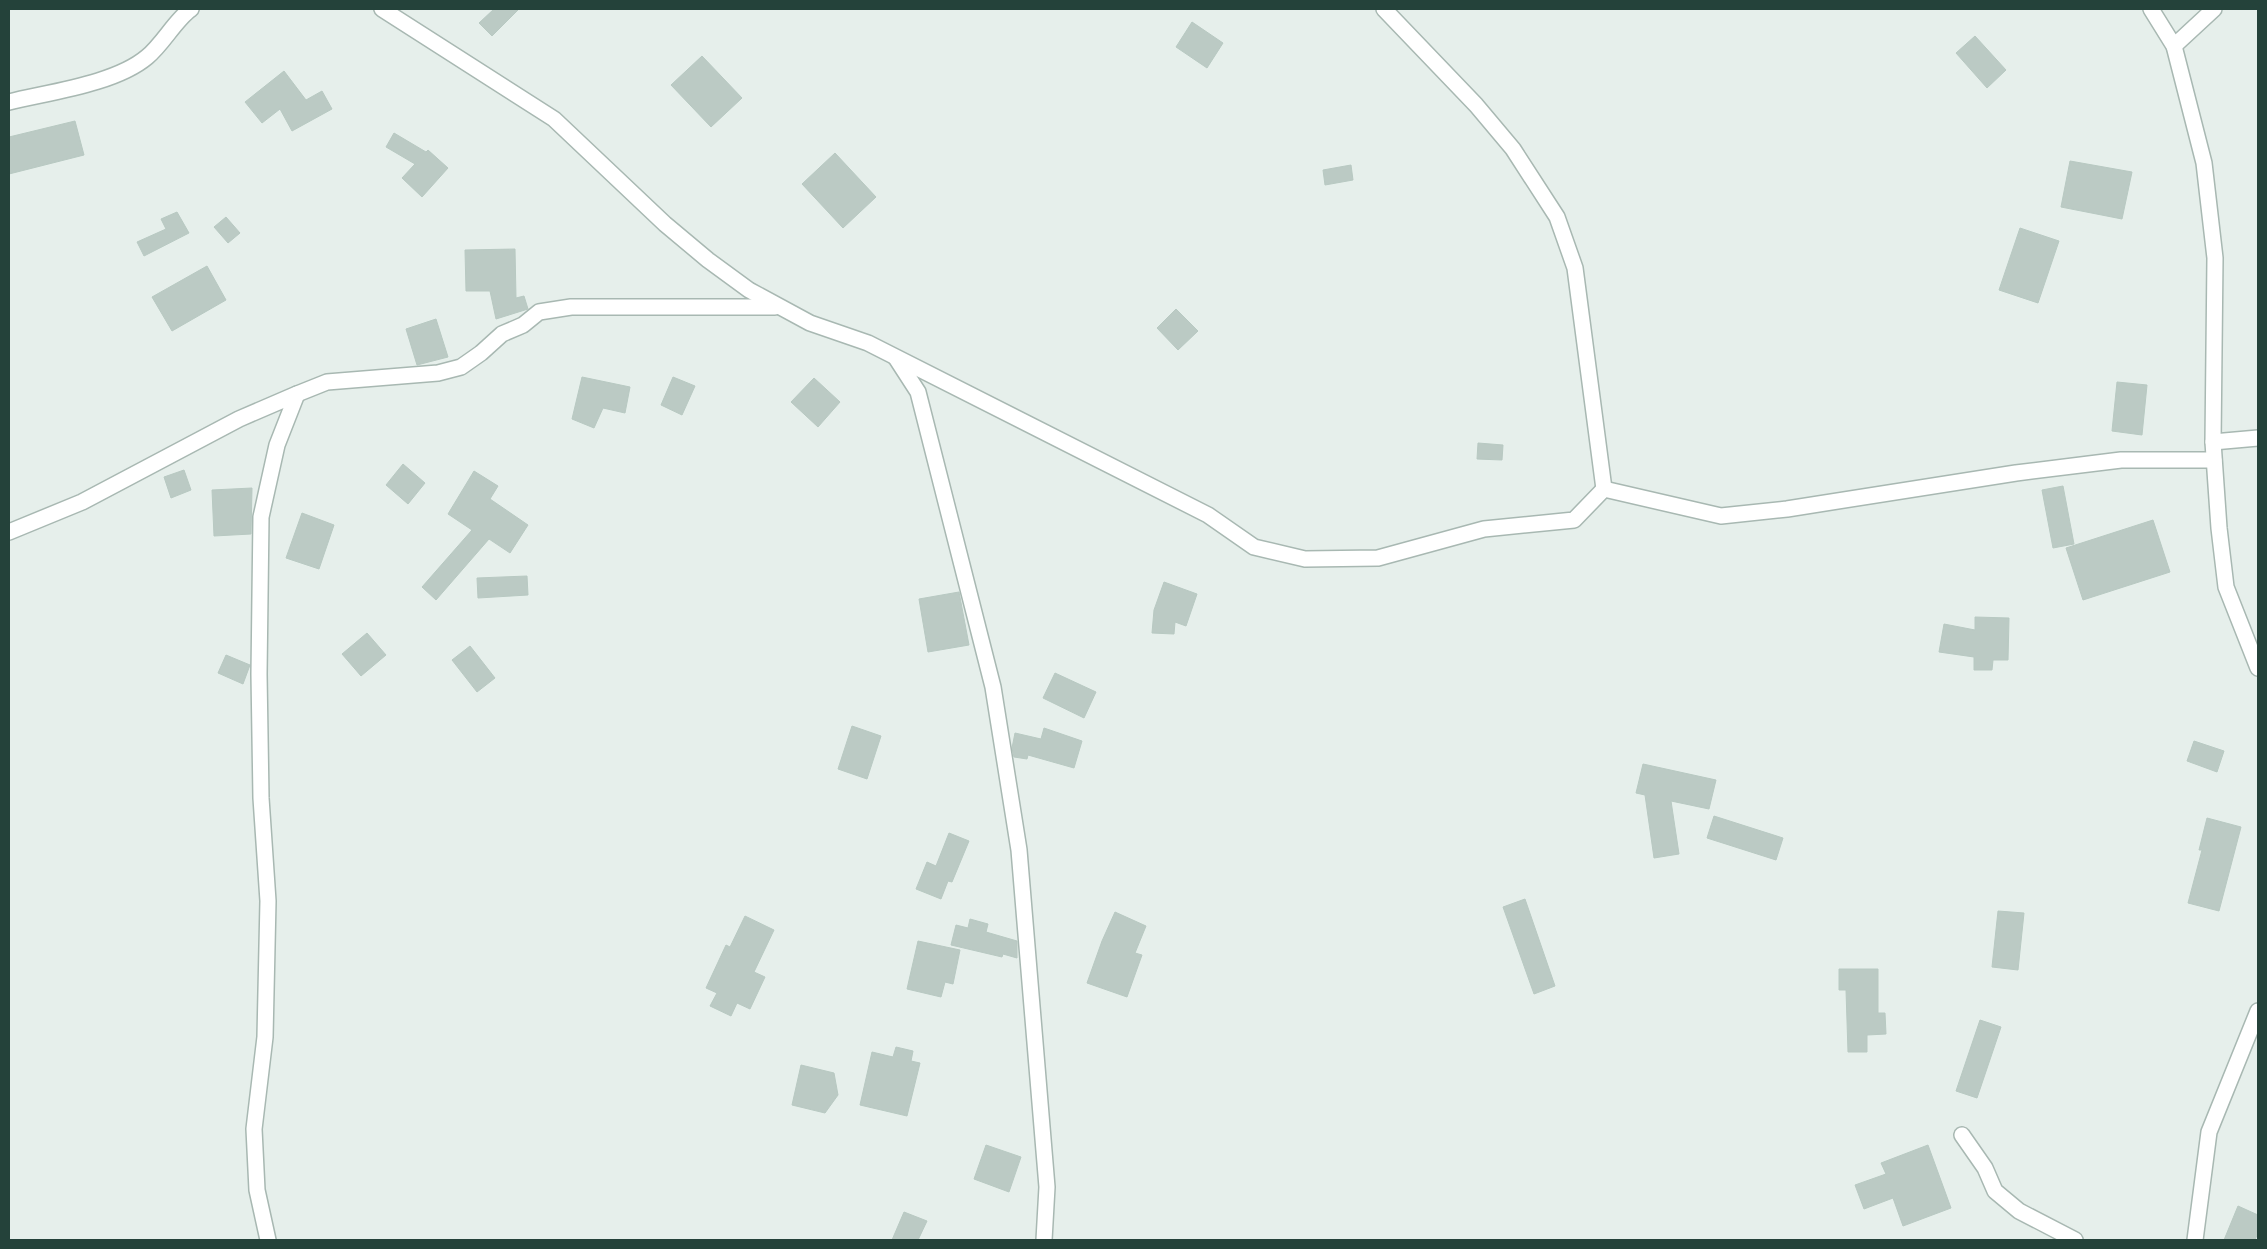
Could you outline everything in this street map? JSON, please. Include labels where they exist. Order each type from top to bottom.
[{"type":"street","points":[[9,102],[104,79],[130,68],[146,58],[163,42],[191,9]]},
{"type":"street","points":[[382,9],[554,119],[658,217],[708,260],[776,307],[810,323],[868,342],[1208,515],[1254,547],[1305,559],[1378,558],[1484,529],[1574,520],[1604,489]]},
{"type":"street","points":[[1384,9],[1476,105],[1507,142],[1557,217],[1575,268],[1604,489]]},
{"type":"street","points":[[2151,9],[2174,46],[2204,163],[2215,258],[2213,442],[2226,587],[2258,668]]},
{"type":"street","points":[[2174,46],[2214,9]]},
{"type":"street","points":[[9,532],[82,502],[239,419],[327,382],[438,373],[461,367],[481,354],[502,334],[523,325],[539,312],[571,307],[776,307]]},
{"type":"street","points":[[895,357],[918,392],[995,697],[1020,860],[1047,1187],[1044,1240]]},
{"type":"street","points":[[268,1240],[257,1190],[254,1129],[265,1037],[268,901],[261,779],[259,674],[261,517],[277,445],[296,394]]},
{"type":"street","points":[[2213,442],[2258,438]]},
{"type":"street","points":[[1604,489],[1721,516],[1786,509],[2016,473],[2121,460],[2214,460]]},
{"type":"street","points":[[2195,1240],[2209,1132],[2258,1012]]},
{"type":"street","points":[[1962,1136],[1985,1168],[1995,1191],[2019,1211],[2075,1240]]},
{"type":"building","points":[[494,9],[519,9],[492,36],[479,23]]},
{"type":"building","points":[[1192,22],[1223,43],[1207,68],[1176,47]]},
{"type":"building","points":[[1975,36],[2006,70],[1987,88],[1956,53]]},
{"type":"building","points":[[702,56],[742,98],[711,127],[671,85]]},
{"type":"building","points":[[284,71],[306,100],[322,91],[332,109],[292,131],[280,109],[262,123],[245,102]]},
{"type":"building","points":[[75,121],[84,155],[9,174],[9,137]]},
{"type":"building","points":[[394,133],[426,152],[428,150],[448,168],[422,197],[402,178],[415,164],[386,147]]},
{"type":"building","points":[[835,153],[876,197],[843,228],[802,184]]},
{"type":"building","points":[[2070,161],[2132,172],[2122,219],[2061,207]]},
{"type":"building","points":[[1351,165],[1353,180],[1325,185],[1323,170]]},
{"type":"building","points":[[177,212],[189,233],[144,256],[137,242],[166,229],[161,219]]},
{"type":"building","points":[[226,217],[240,233],[228,243],[214,227]]},
{"type":"building","points":[[2020,228],[2059,241],[2038,303],[1999,290]]},
{"type":"building","points":[[515,249],[516,298],[524,296],[528,309],[496,319],[490,291],[466,291],[465,250]]},
{"type":"building","points":[[207,266],[226,300],[172,331],[152,297]]},
{"type":"building","points":[[1176,309],[1198,331],[1178,350],[1157,328]]},
{"type":"building","points":[[436,319],[448,357],[417,365],[406,329]]},
{"type":"building","points":[[582,377],[630,387],[625,413],[603,408],[594,428],[572,419]]},
{"type":"building","points":[[673,377],[695,386],[682,415],[661,405]]},
{"type":"building","points":[[814,378],[840,402],[818,427],[791,402]]},
{"type":"building","points":[[2117,382],[2147,385],[2142,435],[2112,431]]},
{"type":"building","points":[[1478,443],[1503,445],[1502,460],[1477,459]]},
{"type":"building","points":[[403,464],[425,483],[408,504],[386,485]]},
{"type":"building","points":[[184,470],[191,490],[171,498],[164,477]]},
{"type":"building","points":[[474,471],[498,486],[490,499],[528,525],[510,553],[489,539],[436,600],[422,587],[472,530],[448,514]]},
{"type":"building","points":[[2063,486],[2074,544],[2053,548],[2042,490]]},
{"type":"building","points":[[252,488],[251,534],[214,536],[212,490]]},
{"type":"building","points":[[302,513],[334,525],[319,569],[286,558]]},
{"type":"building","points":[[2153,520],[2170,572],[2083,600],[2066,548]]},
{"type":"building","points":[[527,576],[528,595],[478,598],[477,578]]},
{"type":"building","points":[[1164,582],[1197,594],[1186,626],[1175,622],[1174,634],[1152,633],[1154,610]]},
{"type":"building","points":[[959,592],[969,645],[928,652],[919,599]]},
{"type":"building","points":[[1975,617],[2009,618],[2008,660],[1993,660],[1992,670],[1974,670],[1974,657],[1939,652],[1944,624],[1975,630]]},
{"type":"building","points":[[367,633],[386,655],[361,676],[342,654]]},
{"type":"building","points":[[470,646],[495,678],[477,692],[452,660]]},
{"type":"building","points":[[226,655],[250,665],[243,684],[218,673]]},
{"type":"building","points":[[1055,673],[1096,692],[1084,718],[1043,698]]},
{"type":"building","points":[[852,726],[881,736],[867,779],[838,769]]},
{"type":"building","points":[[1044,728],[1082,741],[1074,768],[1028,755],[1027,759],[1014,757],[1012,748],[1015,733],[1041,739]]},
{"type":"building","points":[[2194,741],[2224,751],[2217,772],[2187,761]]},
{"type":"building","points":[[1643,764],[1716,780],[1709,809],[1671,801],[1679,854],[1654,858],[1645,795],[1636,793]]},
{"type":"building","points":[[1714,816],[1783,838],[1776,860],[1707,838]]},
{"type":"building","points":[[2207,818],[2241,827],[2219,911],[2188,903],[2202,850],[2199,850]]},
{"type":"building","points":[[949,833],[969,841],[952,882],[948,881],[941,899],[916,889],[927,862],[936,866]]},
{"type":"building","points":[[1525,899],[1555,986],[1534,994],[1503,907]]},
{"type":"building","points":[[1998,911],[2024,913],[2018,970],[1992,967]]},
{"type":"building","points":[[1115,912],[1146,926],[1135,953],[1142,955],[1127,997],[1087,983]]},
{"type":"building","points":[[745,916],[774,930],[754,972],[765,977],[750,1009],[737,1003],[731,1016],[710,1006],[717,993],[706,988],[726,945],[730,947]]},
{"type":"building","points":[[970,919],[988,924],[986,932],[1017,941],[1017,958],[1003,954],[1002,957],[951,945],[956,925],[968,928]]},
{"type":"building","points":[[918,941],[960,950],[953,984],[945,982],[941,997],[907,989]]},
{"type":"building","points":[[1839,969],[1878,969],[1878,1013],[1885,1013],[1886,1034],[1867,1035],[1867,1052],[1848,1052],[1846,990],[1839,990]]},
{"type":"building","points":[[1980,1020],[2001,1027],[1977,1098],[1956,1091]]},
{"type":"building","points":[[896,1047],[913,1051],[911,1061],[920,1063],[907,1116],[860,1105],[872,1052],[893,1057]]},
{"type":"building","points":[[801,1065],[834,1073],[838,1095],[825,1113],[792,1105]]},
{"type":"building","points":[[986,1145],[1021,1157],[1009,1192],[974,1179]]},
{"type":"building","points":[[1928,1145],[1951,1208],[1903,1226],[1893,1198],[1864,1209],[1855,1185],[1886,1174],[1881,1163]]},
{"type":"building","points":[[2238,1206],[2258,1215],[2258,1233],[2255,1240],[2224,1240]]},
{"type":"building","points":[[904,1212],[927,1221],[918,1240],[892,1240]]}]
